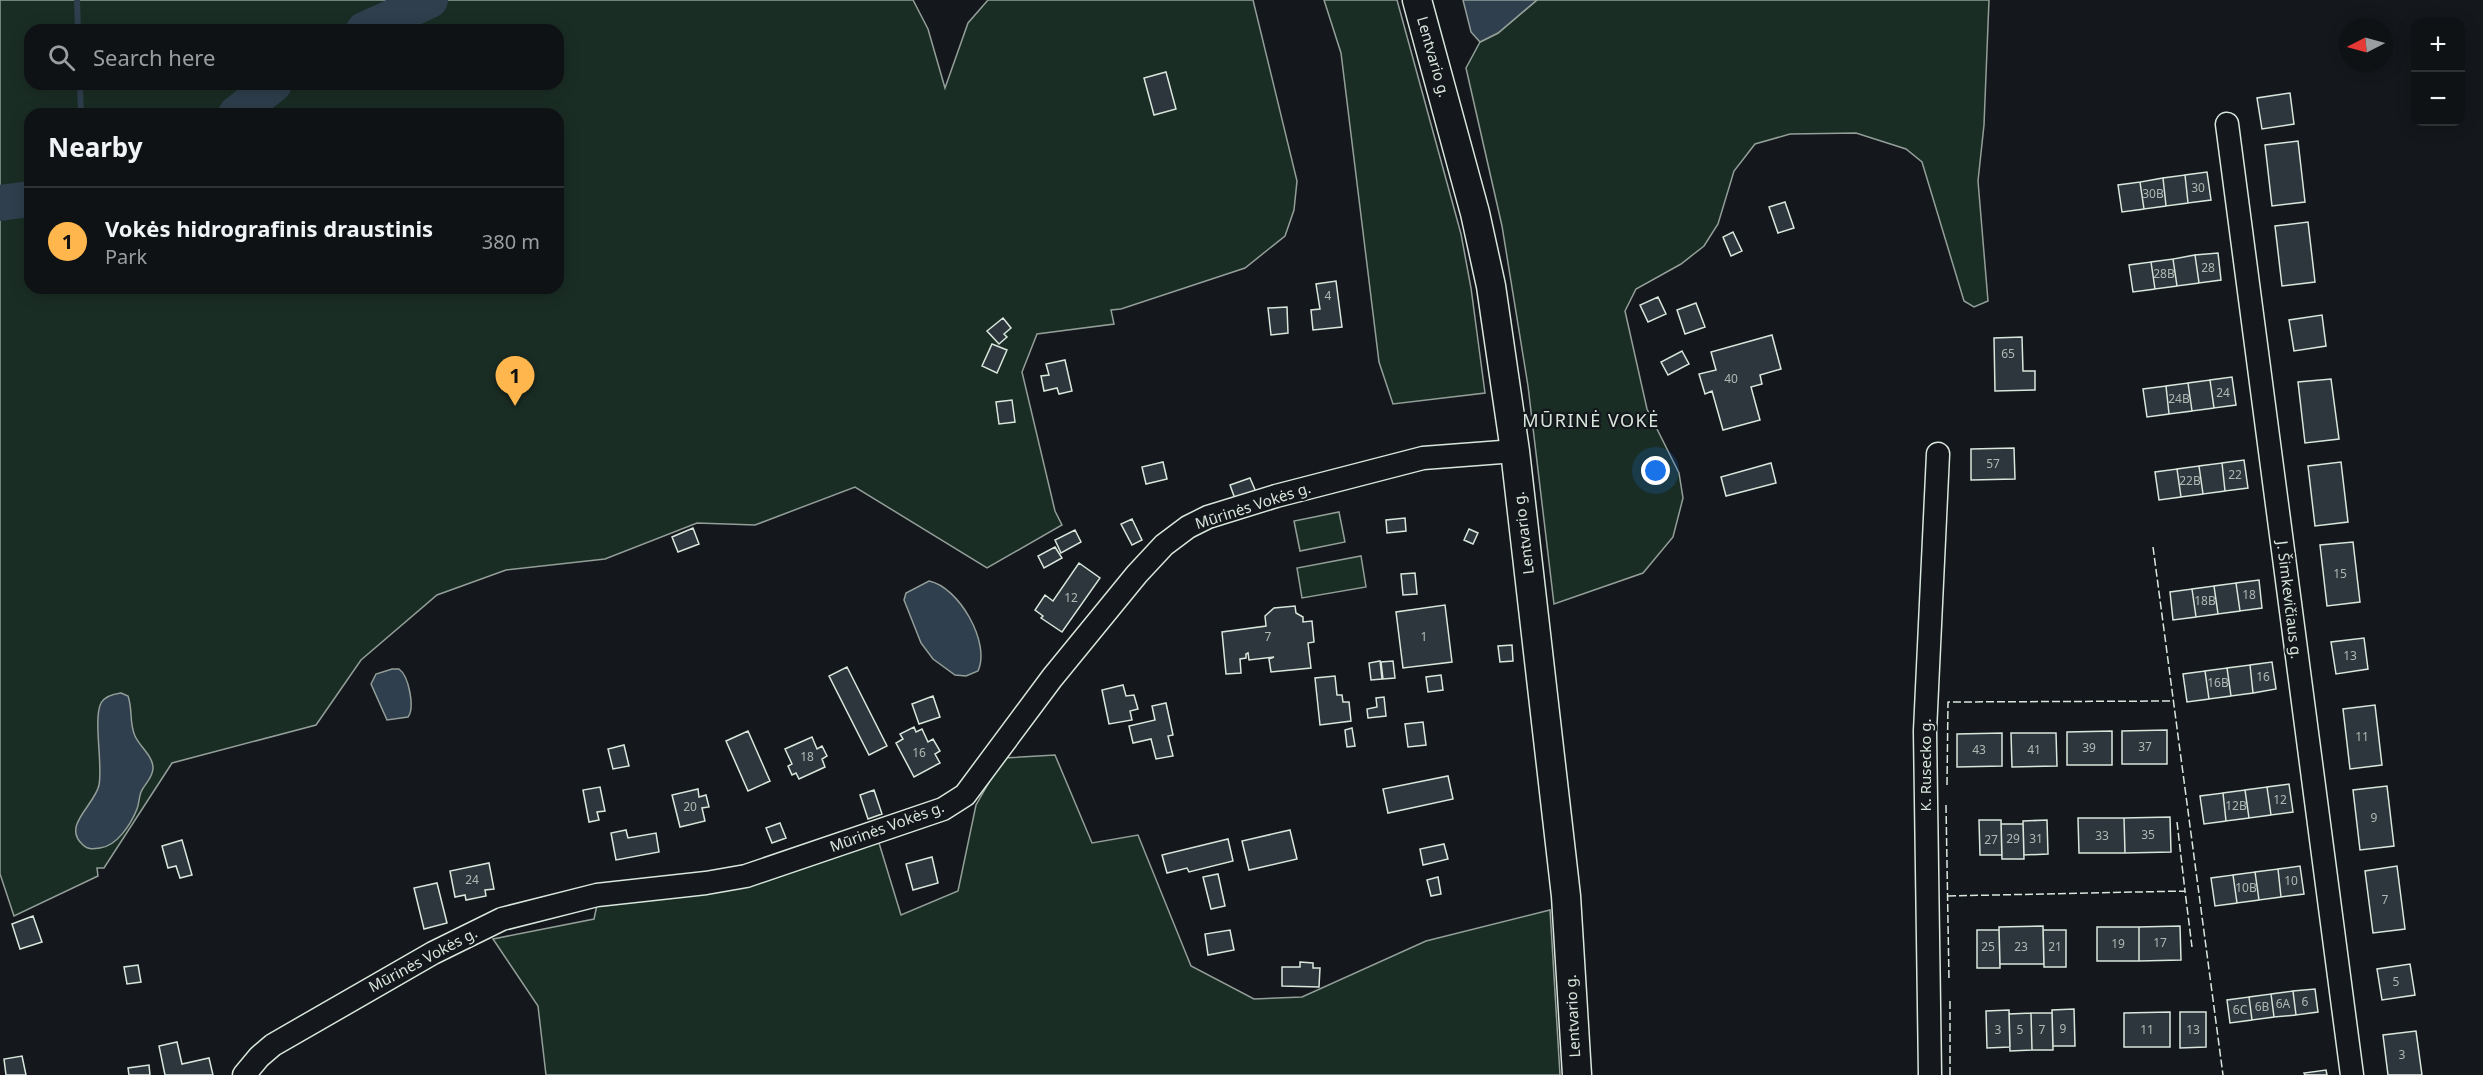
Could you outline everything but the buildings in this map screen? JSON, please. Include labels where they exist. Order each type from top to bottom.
[{"type":"main road","name":"Lentvario g.","points":[[1417,0],[1475,213],[1491,286],[1515,451],[1566,896],[1577,1075]]},
{"type":"street","name":"J. Šimkevičiaus g.","points":[[2227,124],[2352,1075]]},
{"type":"street","name":"Mūrinės Vokės g.","points":[[244,1075],[273,1045],[433,952],[502,919],[597,895],[706,883],[746,876],[942,809],[965,795],[1052,678],[1137,573],[1164,545],[1198,522],[1276,496],[1424,458],[1515,451]]},
{"type":"street","name":"K. Rusecko g.","points":[[1930,1075],[1925,731],[1938,454]]},
{"type":"green space","points":[[0,0],[913,0],[928,29],[945,88],[968,23],[988,0],[1253,0],[1297,181],[1294,210],[1285,236],[1245,268],[1121,309],[1111,310],[1114,324],[1037,334],[1022,372],[1055,511],[1062,525],[987,568],[855,487],[755,525],[697,523],[605,559],[506,570],[437,595],[361,660],[316,725],[172,763],[104,868],[97,868],[98,876],[14,916],[0,874]]},
{"type":"green space","points":[[1324,0],[1397,0],[1461,234],[1471,288],[1485,393],[1393,404],[1379,362],[1341,53]]},
{"type":"green space","points":[[1537,0],[1989,0],[1984,125],[1978,181],[1988,301],[1974,307],[1964,301],[1922,162],[1906,149],[1856,133],[1790,134],[1755,144],[1734,171],[1718,224],[1704,246],[1681,264],[1636,289],[1625,311],[1647,409],[1679,473],[1683,498],[1673,537],[1643,573],[1554,604],[1528,386],[1502,226],[1466,68],[1480,42],[1498,33]]},
{"type":"green space","points":[[1339,512],[1345,542],[1300,551],[1294,521]]},
{"type":"green space","points":[[1361,556],[1366,587],[1302,598],[1297,568]]},
{"type":"green space","points":[[1055,755],[1092,843],[1138,835],[1191,966],[1254,999],[1302,997],[1426,941],[1550,910],[1560,1075],[546,1075],[538,1006],[493,939],[594,919],[597,905],[879,843],[901,915],[958,891],[976,805],[1003,758]]},
{"type":"water","points":[[1463,0],[1537,0],[1498,33],[1480,42],[1471,32]]},
{"type":"water","points":[[929,581],[940,585],[951,594],[970,618],[980,646],[981,659],[978,671],[966,676],[955,675],[933,659],[921,643],[904,600],[906,593]]},
{"type":"water","points":[[399,669],[406,678],[411,707],[408,717],[387,720],[371,684],[376,674]]},
{"type":"water","points":[[121,693],[128,696],[133,731],[151,759],[153,772],[141,792],[134,815],[118,839],[106,846],[96,849],[89,848],[77,838],[76,830],[81,815],[99,785],[99,710],[105,699]]},
{"type":"waterway","points":[[77,0],[78,24]]},
{"type":"waterway","points":[[377,24],[430,0]]},
{"type":"waterway","points":[[80,90],[81,108]]},
{"type":"waterway","points":[[244,108],[266,90]]},
{"type":"waterway","points":[[0,203],[24,200]]},
{"type":"fence","points":[[2153,547],[2223,1075]]},
{"type":"fence","points":[[1947,785],[1948,702],[2173,701]]},
{"type":"fence","points":[[1946,805],[1949,980]]},
{"type":"fence","points":[[2177,822],[2185,891]]},
{"type":"fence","points":[[1948,896],[2185,891],[2192,947]]},
{"type":"fence","points":[[1950,1001],[1950,1075]]},
{"type":"place","name":"Vokės hidrografinis draustinis","points":[[515,406]]},
{"type":"district","name":"MŪRINĖ VOKĖ","points":[[1591,421]]}]
